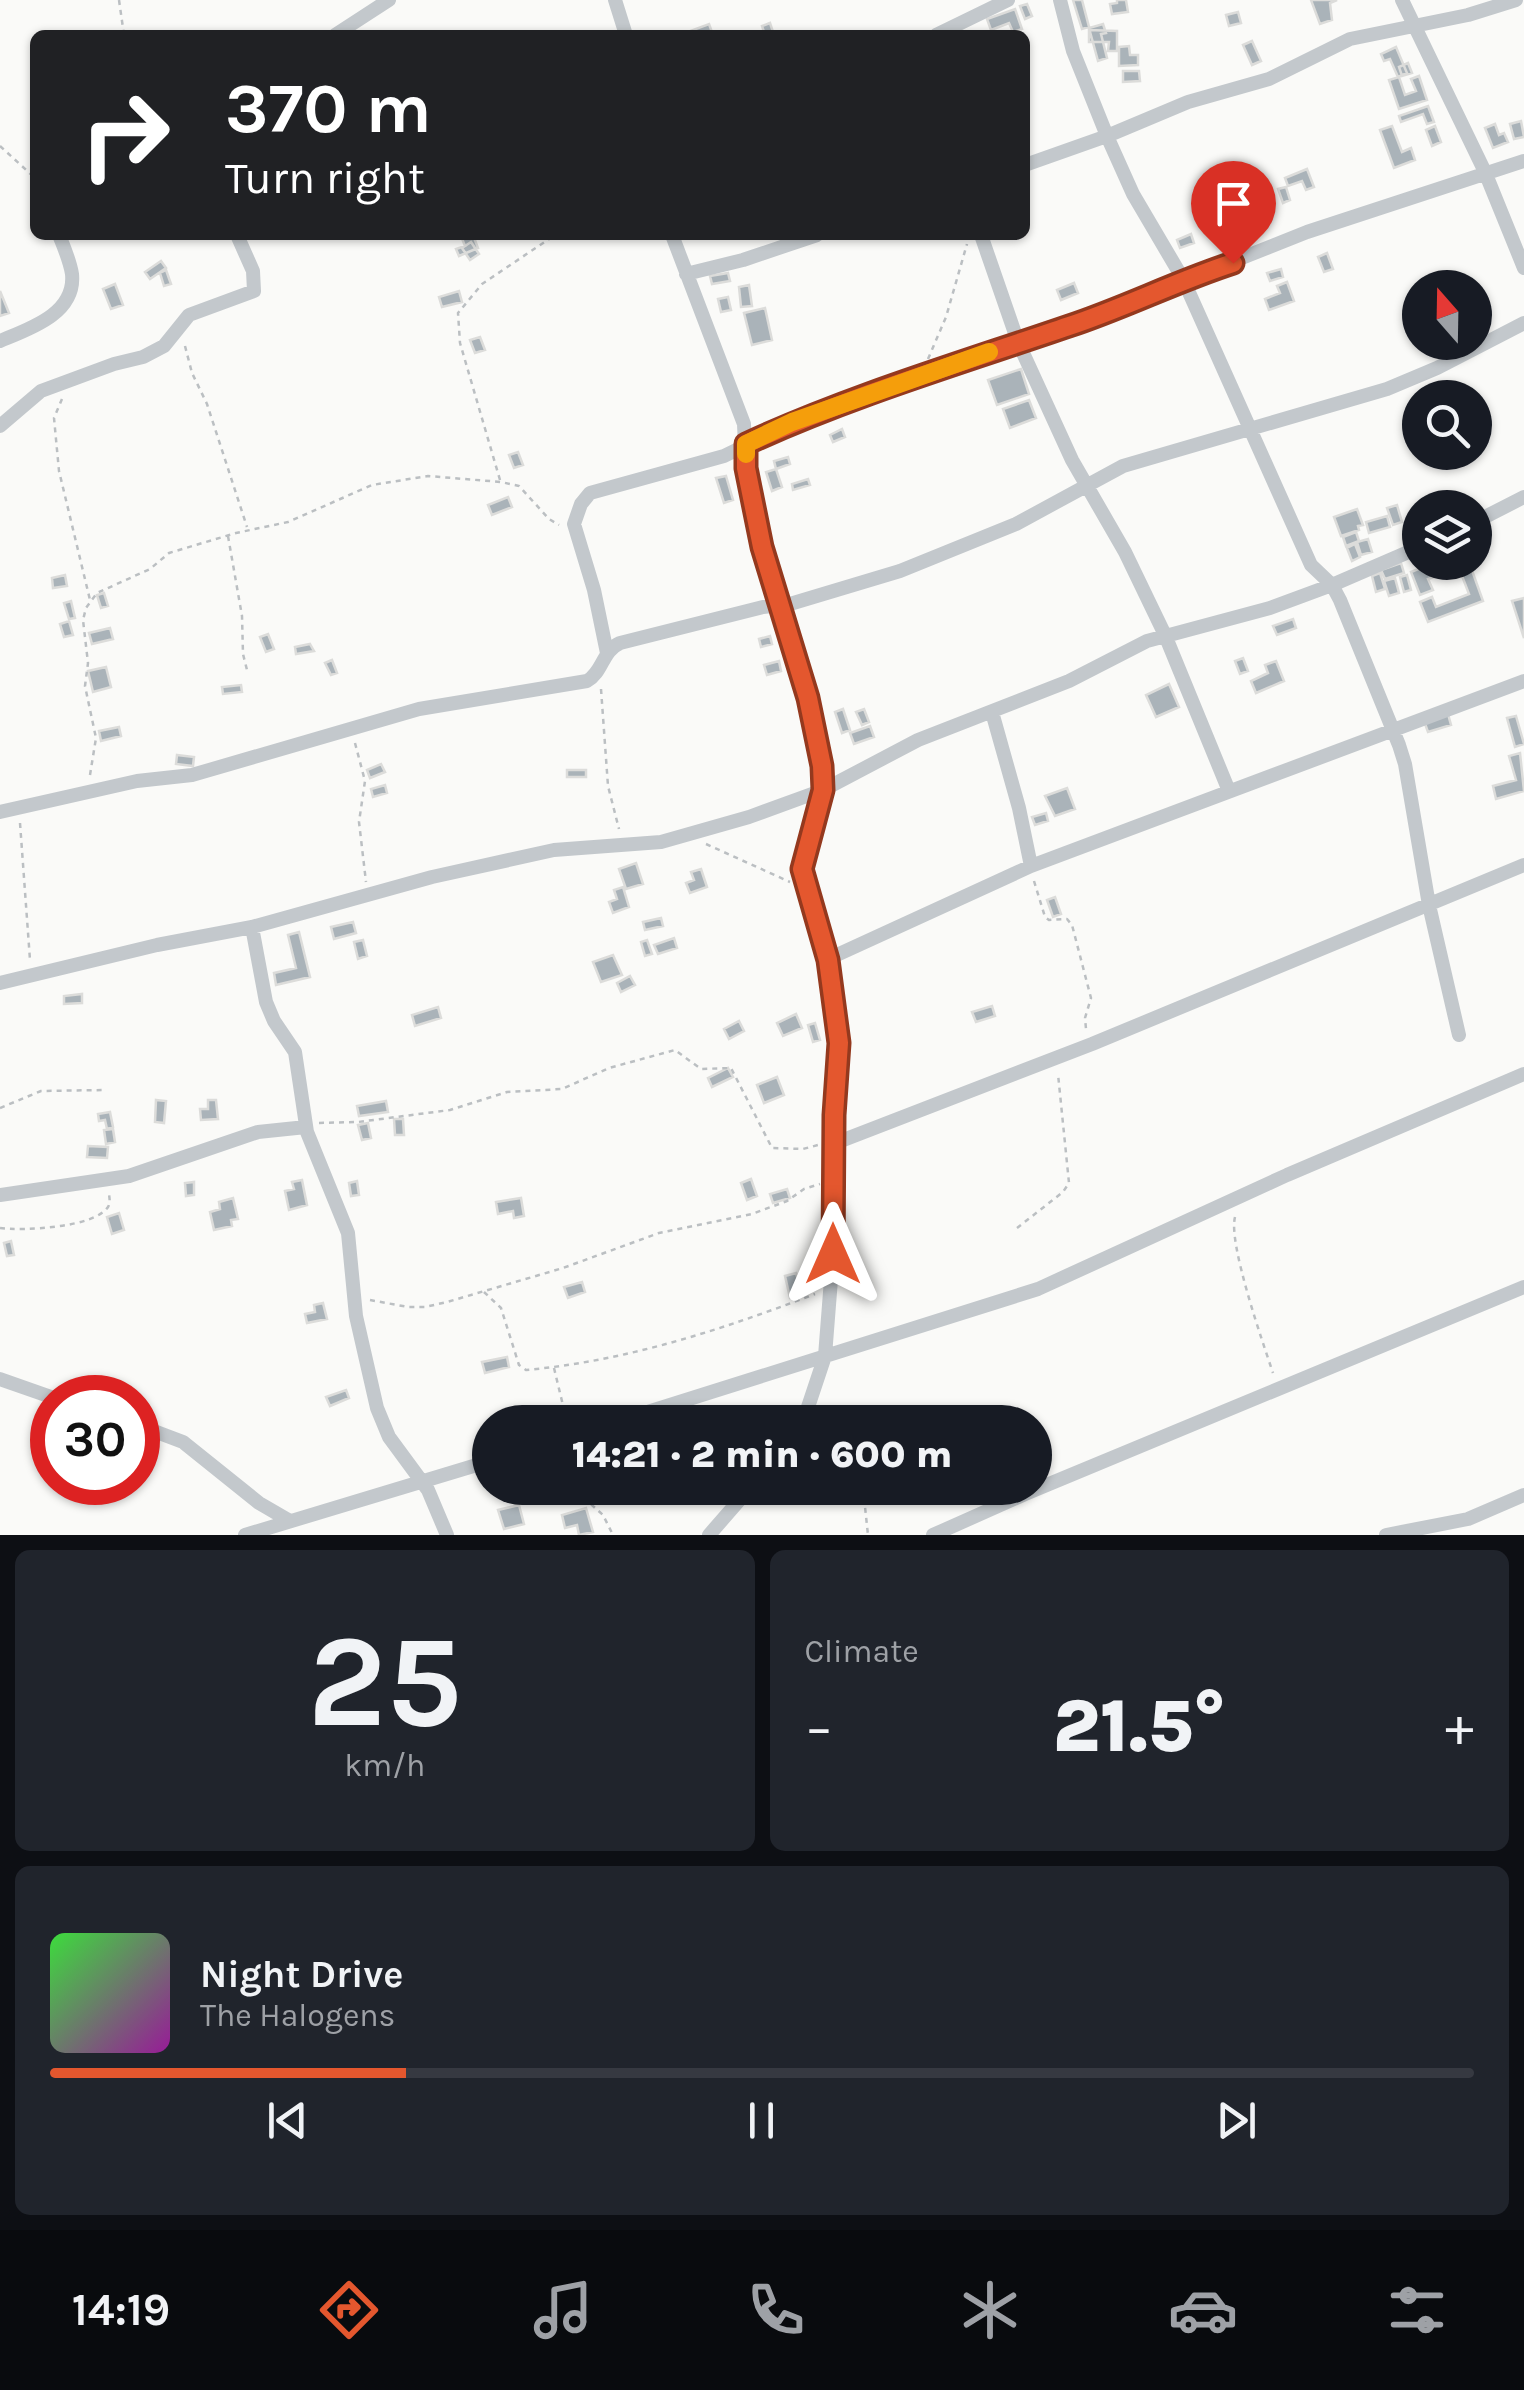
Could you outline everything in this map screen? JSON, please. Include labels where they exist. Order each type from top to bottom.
[{"type":"street","points":[[343,30],[389,0]]},
{"type":"street","points":[[615,0],[624,30]]},
{"type":"street","points":[[946,30],[1008,0]]},
{"type":"street","points":[[1060,0],[1073,51],[1133,194],[1183,279],[1311,565],[1332,586],[1367,662],[1405,764],[1428,906],[1458,1035]]},
{"type":"street","points":[[1402,0],[1486,172],[1524,268]]},
{"type":"street","points":[[1030,163],[1188,102],[1268,79],[1350,39],[1516,0]]},
{"type":"street","points":[[607,653],[594,590],[574,524],[580,504],[590,493],[724,456],[792,422],[1081,322],[1307,232],[1524,162]]},
{"type":"street","points":[[0,342],[54,315],[70,293],[72,271],[61,240]]},
{"type":"street","points":[[0,426],[34,396],[77,377],[150,354],[170,339],[189,315],[256,289],[239,240]]},
{"type":"street","points":[[674,240],[746,430],[746,468],[762,547],[808,698],[822,766],[823,790],[803,863],[828,960],[839,1043],[825,1356],[809,1405]]},
{"type":"street","points":[[686,274],[802,240]]},
{"type":"street","points":[[983,240],[1018,342],[1086,486],[1126,552],[1165,634],[1230,791]]},
{"type":"street","points":[[0,812],[137,781],[192,775],[419,709],[587,681],[597,674],[607,653],[626,641],[790,604],[942,556],[1016,524],[1123,466],[1387,389],[1524,323]]},
{"type":"street","points":[[1492,513],[1524,497]]},
{"type":"street","points":[[0,983],[157,945],[252,927],[367,894],[554,850],[662,842],[787,805],[918,740],[1069,681],[1165,634],[1232,620],[1332,586],[1402,554]]},
{"type":"street","points":[[828,960],[1031,866],[1524,681]]},
{"type":"street","points":[[992,712],[1031,866]]},
{"type":"street","points":[[833,1142],[1092,1044],[1524,865]]},
{"type":"street","points":[[252,927],[266,1002],[295,1052],[306,1128],[344,1216],[354,1296],[376,1408],[389,1437],[423,1482],[447,1535]]},
{"type":"street","points":[[670,1405],[1038,1290],[1287,1174],[1524,1074]]},
{"type":"street","points":[[0,1196],[142,1173],[258,1132],[306,1128]]},
{"type":"street","points":[[933,1535],[1524,1287]]},
{"type":"street","points":[[0,1379],[30,1390]]},
{"type":"street","points":[[160,1433],[183,1442],[259,1503],[290,1521]]},
{"type":"street","points":[[245,1535],[472,1467]]},
{"type":"street","points":[[1386,1535],[1468,1519],[1524,1496]]},
{"type":"street","points":[[709,1535],[735,1505]]},
{"type":"path","points":[[119,0],[123,30]]},
{"type":"path","points":[[0,146],[30,173]]},
{"type":"path","points":[[501,482],[460,344],[458,313],[482,284],[548,240]]},
{"type":"path","points":[[918,378],[946,317],[969,240]]},
{"type":"path","points":[[179,325],[248,530]]},
{"type":"path","points":[[77,377],[54,418],[59,470],[90,600],[83,620],[88,663],[85,686],[96,738],[88,792]]},
{"type":"path","points":[[90,600],[108,587],[150,569],[174,551],[305,516],[383,482],[438,476],[501,482],[519,486],[556,524],[574,524]]},
{"type":"path","points":[[228,535],[247,670]]},
{"type":"path","points":[[597,674],[602,691],[608,786],[625,845]]},
{"type":"path","points":[[350,730],[366,782],[360,822],[367,894]]},
{"type":"path","points":[[18,808],[30,947],[27,976]]},
{"type":"path","points":[[686,835],[807,889]]},
{"type":"path","points":[[1031,866],[1044,917],[1067,919],[1072,925],[1091,998],[1084,1024],[1092,1044]]},
{"type":"path","points":[[306,1128],[321,1123],[450,1110],[507,1092],[562,1089],[609,1068],[675,1050],[701,1068],[731,1068],[772,1148],[804,1149],[833,1142]]},
{"type":"path","points":[[1016,1228],[1069,1183],[1056,1058]]},
{"type":"path","points":[[0,1108],[41,1090],[105,1090]]},
{"type":"path","points":[[0,1228],[41,1229],[94,1216],[109,1205],[107,1179]]},
{"type":"path","points":[[354,1296],[425,1307],[563,1268],[659,1233],[752,1214],[787,1201],[804,1188],[833,1181]]},
{"type":"path","points":[[1237,1213],[1234,1230],[1278,1389]]},
{"type":"path","points":[[482,1291],[501,1308],[522,1369],[635,1353],[830,1288]]},
{"type":"path","points":[[554,1366],[563,1405]]},
{"type":"path","points":[[592,1505],[603,1515],[613,1535]]},
{"type":"path","points":[[865,1505],[868,1535]]},
{"type":"building","points":[[1073,0],[1082,0],[1089,27],[1082,29]]},
{"type":"building","points":[[1126,0],[1128,12],[1112,14],[1110,4]]},
{"type":"building","points":[[1311,0],[1337,0],[1330,3],[1332,20],[1320,24]]},
{"type":"building","points":[[1027,4],[1032,16],[1025,19],[1020,6]]},
{"type":"building","points":[[1015,9],[1022,29],[1012,30],[1009,23],[991,30],[987,19]]},
{"type":"building","points":[[1238,12],[1241,23],[1229,26],[1226,15]]},
{"type":"building","points":[[1103,24],[1106,33],[1101,34],[1107,58],[1098,61],[1089,28]]},
{"type":"building","points":[[1089,30],[1117,31],[1117,51],[1108,51],[1109,42],[1089,42]]},
{"type":"building","points":[[1252,41],[1261,61],[1252,65],[1243,45]]},
{"type":"building","points":[[1129,46],[1130,55],[1138,55],[1138,65],[1119,66],[1119,47]]},
{"type":"building","points":[[1396,47],[1407,73],[1398,77],[1390,59],[1384,61],[1381,54]]},
{"type":"building","points":[[1408,63],[1412,73],[1402,76],[1399,67]]},
{"type":"building","points":[[1123,71],[1139,71],[1140,81],[1123,82]]},
{"type":"building","points":[[1419,76],[1427,100],[1399,109],[1389,80],[1399,77],[1405,95],[1416,91],[1411,79]]},
{"type":"building","points":[[1428,106],[1434,122],[1427,124],[1423,114],[1401,122],[1399,116]]},
{"type":"building","points":[[1521,121],[1524,137],[1514,139],[1510,124]]},
{"type":"building","points":[[1495,124],[1499,135],[1504,133],[1508,142],[1493,148],[1485,128]]},
{"type":"building","points":[[1392,126],[1402,152],[1411,148],[1415,160],[1394,168],[1380,130]]},
{"type":"building","points":[[1435,126],[1441,142],[1432,146],[1426,130]]},
{"type":"building","points":[[1307,169],[1314,187],[1306,190],[1302,181],[1288,186],[1285,178]]},
{"type":"building","points":[[1286,187],[1290,200],[1283,203],[1278,189]]},
{"type":"building","points":[[1191,234],[1194,243],[1180,248],[1177,240]]},
{"type":"building","points":[[463,240],[475,240],[478,248],[459,256],[456,249],[465,246]]},
{"type":"building","points":[[471,242],[479,254],[470,260],[462,248]]},
{"type":"building","points":[[1327,253],[1333,269],[1324,272],[1318,257]]},
{"type":"building","points":[[161,261],[166,268],[150,279],[145,272]]},
{"type":"building","points":[[1281,269],[1283,277],[1270,281],[1267,273]]},
{"type":"building","points":[[166,270],[171,284],[164,286],[160,273]]},
{"type":"building","points":[[728,273],[730,281],[712,284],[710,276]]},
{"type":"building","points":[[1287,282],[1294,301],[1269,310],[1265,299],[1280,293],[1277,286]]},
{"type":"building","points":[[1074,283],[1078,293],[1061,300],[1057,290]]},
{"type":"building","points":[[115,284],[123,305],[111,309],[103,289]]},
{"type":"building","points":[[749,285],[752,306],[741,307],[739,287]]},
{"type":"building","points":[[0,291],[9,313],[0,316]]},
{"type":"building","points":[[459,291],[462,302],[442,307],[439,297]]},
{"type":"building","points":[[728,297],[731,310],[721,312],[718,299]]},
{"type":"building","points":[[765,308],[772,340],[752,345],[744,313]]},
{"type":"building","points":[[480,337],[485,350],[475,353],[470,340]]},
{"type":"building","points":[[1021,369],[1029,394],[997,405],[988,380]]},
{"type":"building","points":[[1029,400],[1036,418],[1010,428],[1003,409]]},
{"type":"building","points":[[842,429],[845,437],[833,442],[830,435]]},
{"type":"building","points":[[518,452],[523,465],[514,468],[509,455]]},
{"type":"building","points":[[788,457],[790,464],[776,469],[774,461]]},
{"type":"building","points":[[776,469],[782,487],[772,491],[766,472]]},
{"type":"building","points":[[726,476],[733,500],[724,503],[716,478]]},
{"type":"building","points":[[808,479],[810,485],[793,490],[792,484]]},
{"type":"building","points":[[508,497],[512,507],[492,515],[488,505]]},
{"type":"building","points":[[1397,505],[1402,522],[1393,525],[1387,508]]},
{"type":"building","points":[[1357,509],[1363,525],[1341,536],[1334,517]]},
{"type":"building","points":[[1387,516],[1390,527],[1369,533],[1366,522]]},
{"type":"building","points":[[1356,532],[1359,541],[1346,546],[1343,537]]},
{"type":"building","points":[[1368,539],[1372,552],[1361,555],[1357,542]]},
{"type":"building","points":[[1355,544],[1360,557],[1352,561],[1347,548]]},
{"type":"building","points":[[1401,563],[1402,566],[1402,574],[1385,579],[1381,570]]},
{"type":"building","points":[[1380,573],[1385,589],[1376,592],[1372,576]]},
{"type":"building","points":[[65,575],[67,586],[53,588],[52,578]]},
{"type":"building","points":[[1400,577],[1408,580],[1411,590],[1404,592]]},
{"type":"building","points":[[1395,578],[1399,593],[1389,596],[1384,581]]},
{"type":"building","points":[[1414,580],[1428,580],[1433,590],[1420,595]]},
{"type":"building","points":[[1464,580],[1475,580],[1483,601],[1428,622],[1420,602],[1432,597],[1436,607],[1469,594]]},
{"type":"building","points":[[104,593],[108,606],[101,608],[97,595]]},
{"type":"building","points":[[1524,598],[1524,638],[1512,601]]},
{"type":"building","points":[[71,601],[75,618],[69,619],[64,603]]},
{"type":"building","points":[[1293,619],[1296,628],[1277,635],[1273,626]]},
{"type":"building","points":[[69,621],[73,635],[64,637],[60,624]]},
{"type":"building","points":[[110,628],[113,639],[92,644],[89,633]]},
{"type":"building","points":[[268,634],[274,649],[266,652],[260,637]]},
{"type":"building","points":[[770,636],[772,644],[761,647],[759,639]]},
{"type":"building","points":[[310,644],[314,651],[296,654],[295,647]]},
{"type":"building","points":[[1243,658],[1248,671],[1240,674],[1235,661]]},
{"type":"building","points":[[332,660],[337,673],[331,675],[325,663]]},
{"type":"building","points":[[779,661],[781,671],[767,675],[764,665]]},
{"type":"building","points":[[1276,661],[1284,681],[1256,693],[1251,681],[1268,673],[1265,665]]},
{"type":"building","points":[[106,667],[111,687],[93,692],[88,671]]},
{"type":"building","points":[[1169,684],[1179,707],[1156,717],[1146,695]]},
{"type":"building","points":[[241,685],[242,692],[223,694],[222,687]]},
{"type":"building","points":[[843,709],[850,730],[842,733],[835,712]]},
{"type":"building","points":[[864,709],[869,722],[862,725],[856,712]]},
{"type":"building","points":[[1448,714],[1451,725],[1428,732],[1424,721]]},
{"type":"building","points":[[1516,716],[1524,744],[1515,747],[1507,718]]},
{"type":"building","points":[[870,726],[874,737],[854,744],[850,733]]},
{"type":"building","points":[[119,727],[121,736],[101,741],[99,731]]},
{"type":"building","points":[[1520,753],[1524,791],[1496,799],[1493,786],[1516,780],[1509,756]]},
{"type":"building","points":[[177,755],[194,757],[193,766],[176,764]]},
{"type":"building","points":[[381,764],[385,772],[370,778],[367,770]]},
{"type":"building","points":[[567,770],[586,770],[586,777],[567,777]]},
{"type":"building","points":[[385,785],[387,793],[373,797],[371,789]]},
{"type":"building","points":[[1067,788],[1075,809],[1055,816],[1045,796]]},
{"type":"building","points":[[1046,813],[1048,821],[1035,825],[1032,817]]},
{"type":"building","points":[[636,863],[643,884],[626,889],[619,869]]},
{"type":"building","points":[[701,869],[707,887],[690,893],[686,883],[694,880],[691,872]]},
{"type":"building","points":[[623,887],[629,907],[613,913],[609,902],[617,899],[614,890]]},
{"type":"building","points":[[1055,897],[1061,914],[1053,917],[1047,900]]},
{"type":"building","points":[[661,918],[663,926],[645,930],[643,922]]},
{"type":"building","points":[[353,922],[356,933],[334,939],[331,927]]},
{"type":"building","points":[[299,932],[310,977],[276,985],[274,973],[296,968],[288,935]]},
{"type":"building","points":[[674,938],[677,948],[658,954],[654,945]]},
{"type":"building","points":[[363,940],[367,956],[358,959],[354,942]]},
{"type":"building","points":[[647,940],[652,954],[645,956],[641,942]]},
{"type":"building","points":[[613,955],[622,975],[601,982],[593,962]]},
{"type":"building","points":[[630,976],[635,985],[621,992],[617,983]]},
{"type":"building","points":[[82,994],[82,1003],[64,1004],[64,996]]},
{"type":"building","points":[[992,1006],[995,1016],[976,1022],[972,1012]]},
{"type":"building","points":[[438,1007],[441,1018],[415,1026],[412,1015]]},
{"type":"building","points":[[796,1014],[802,1028],[783,1036],[777,1023]]},
{"type":"building","points":[[739,1021],[744,1031],[729,1039],[724,1029]]},
{"type":"building","points":[[815,1023],[820,1040],[813,1042],[808,1025]]},
{"type":"building","points":[[728,1068],[733,1077],[712,1087],[708,1078]]},
{"type":"building","points":[[777,1077],[784,1095],[764,1103],[757,1085]]},
{"type":"building","points":[[156,1100],[166,1101],[164,1123],[155,1122]]},
{"type":"building","points":[[208,1100],[216,1100],[218,1119],[201,1120],[200,1109],[208,1109]]},
{"type":"building","points":[[386,1101],[388,1112],[359,1116],[357,1106]]},
{"type":"building","points":[[110,1112],[113,1127],[107,1129],[98,1114]]},
{"type":"building","points":[[394,1119],[403,1119],[404,1135],[395,1135]]},
{"type":"building","points":[[368,1123],[371,1138],[362,1140],[358,1125]]},
{"type":"building","points":[[113,1129],[115,1142],[106,1144],[104,1130]]},
{"type":"building","points":[[88,1146],[108,1147],[107,1158],[87,1157]]},
{"type":"building","points":[[751,1179],[757,1196],[747,1200],[741,1183]]},
{"type":"building","points":[[302,1180],[307,1205],[289,1210],[285,1191],[294,1189],[292,1182]]},
{"type":"building","points":[[357,1181],[359,1195],[351,1196],[349,1183]]},
{"type":"building","points":[[194,1182],[194,1195],[186,1196],[185,1183]]},
{"type":"building","points":[[787,1189],[790,1198],[773,1203],[770,1194]]},
{"type":"building","points":[[233,1198],[238,1219],[231,1220],[232,1226],[214,1230],[210,1212],[220,1209],[219,1202]]},
{"type":"building","points":[[521,1198],[524,1216],[514,1218],[513,1211],[498,1214],[496,1202]]},
{"type":"building","points":[[119,1213],[124,1230],[112,1234],[107,1217]]},
{"type":"building","points":[[11,1241],[14,1255],[7,1256],[4,1243]]},
{"type":"building","points":[[796,1273],[802,1295],[790,1298],[785,1276]]},
{"type":"building","points":[[582,1282],[585,1292],[568,1298],[564,1287]]},
{"type":"building","points":[[323,1303],[327,1319],[307,1323],[305,1314],[315,1312],[314,1305]]},
{"type":"building","points":[[507,1357],[509,1367],[485,1373],[482,1362]]},
{"type":"building","points":[[346,1390],[349,1398],[330,1406],[326,1397]]},
{"type":"building","points":[[519,1505],[524,1524],[504,1529],[498,1510]]},
{"type":"building","points":[[586,1508],[593,1532],[579,1535],[577,1525],[565,1528],[562,1515]]},
{"type":"slow traffic","points":[[746,454],[746,444],[792,422],[989,352]]},
{"type":"route","points":[[833,1254],[839,1043],[828,960],[802,869],[823,790],[822,766],[808,698],[762,547],[746,468],[746,444],[792,422],[1068,327],[1183,279],[1233,263]]}]
